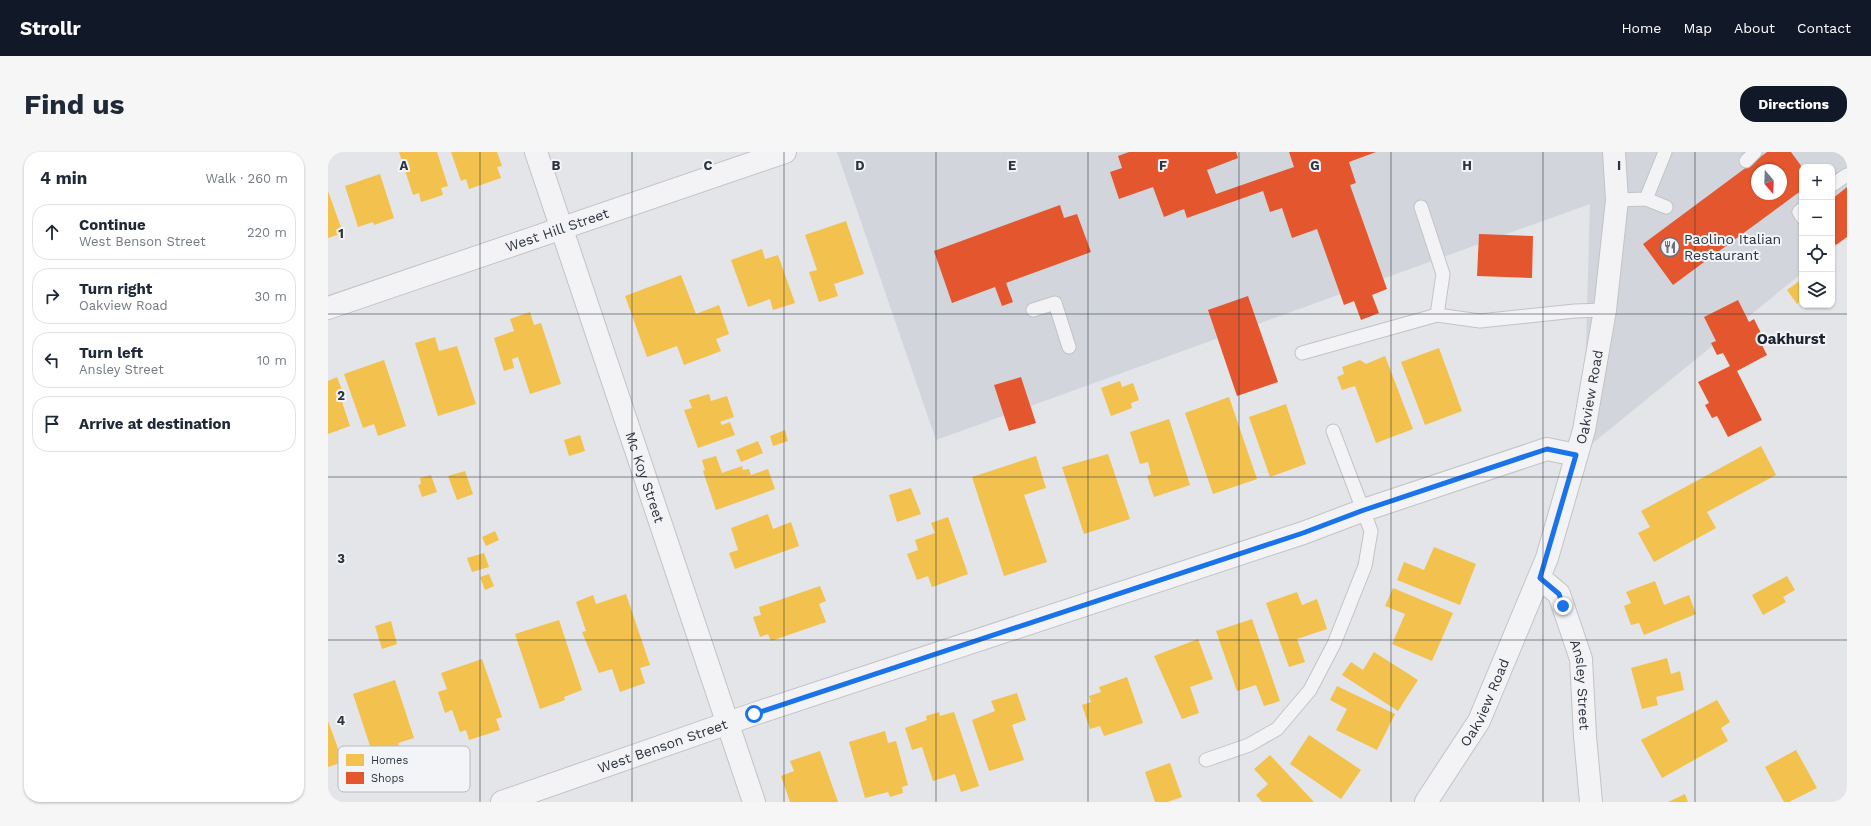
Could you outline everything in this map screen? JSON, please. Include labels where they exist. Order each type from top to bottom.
[{"type":"street","name":"Mc Koy Street","points":[[536,152],[754,802]]},
{"type":"street","name":"West Hill Street","points":[[328,308],[785,152]]},
{"type":"street","name":"Oakview Road","points":[[1426,802],[1479,721],[1540,578],[1584,430],[1605,310],[1617,200],[1614,152]]},
{"type":"street","name":"West Benson Street","points":[[502,802],[727,723],[1303,533],[1364,510],[1547,449],[1576,455]]},
{"type":"street","name":"Ansley Street","points":[[1540,578],[1559,594],[1580,659],[1591,802]]},
{"type":"lane","points":[[1646,199],[1664,152]]},
{"type":"lane","points":[[1835,183],[1847,175]]},
{"type":"lane","points":[[1617,200],[1646,199],[1666,207]]},
{"type":"lane","points":[[1421,207],[1443,274],[1437,315]]},
{"type":"lane","points":[[1033,310],[1056,303],[1069,348]]},
{"type":"lane","points":[[1302,353],[1437,315],[1480,321],[1575,311],[1605,310]]},
{"type":"lane","points":[[1206,760],[1249,745],[1277,729],[1310,690],[1334,644],[1365,566],[1371,531],[1333,431]]},
{"type":"shaded area","points":[[837,152],[1847,152],[1847,236],[1835,246],[1835,164],[1799,164],[1799,275],[1583,451],[1590,204],[936,440]]},
{"type":"building: Homes","points":[[399,152],[437,152],[448,186],[441,188],[443,195],[421,202],[419,193],[413,195]]},
{"type":"building: Homes","points":[[451,152],[497,152],[502,166],[497,167],[501,178],[469,189],[466,179],[461,181]]},
{"type":"building: Homes","points":[[380,174],[394,218],[374,225],[373,222],[358,227],[345,186]]},
{"type":"building: Homes","points":[[328,191],[343,233],[328,238]]},
{"type":"building: Homes","points":[[846,221],[864,274],[834,284],[838,296],[819,302],[809,272],[817,270],[805,235]]},
{"type":"building: Homes","points":[[762,249],[765,259],[778,255],[795,303],[773,310],[770,299],[748,307],[731,260]]},
{"type":"building: Homes","points":[[681,275],[696,314],[719,305],[729,334],[716,339],[721,351],[684,365],[677,346],[647,357],[625,296]]},
{"type":"building: Homes","points":[[1799,281],[1799,302],[1797,304],[1787,290]]},
{"type":"building: Homes","points":[[530,312],[534,325],[541,323],[561,384],[530,394],[518,357],[512,359],[514,368],[504,371],[494,338],[514,331],[510,319]]},
{"type":"building: Homes","points":[[435,337],[439,351],[457,346],[476,404],[438,416],[415,343]]},
{"type":"building: Homes","points":[[1439,348],[1462,411],[1425,425],[1401,362]]},
{"type":"building: Homes","points":[[1385,356],[1413,429],[1376,443],[1355,386],[1342,390],[1337,377],[1344,374],[1342,367],[1360,360],[1366,364]]},
{"type":"building: Homes","points":[[384,360],[406,426],[378,436],[374,424],[363,428],[344,374]]},
{"type":"building: Homes","points":[[337,377],[345,398],[341,399],[350,426],[328,434],[328,381]]},
{"type":"building: Homes","points":[[1120,381],[1122,387],[1133,383],[1139,400],[1131,403],[1132,408],[1111,416],[1101,388]]},
{"type":"building: Homes","points":[[709,394],[711,401],[727,396],[734,417],[720,422],[722,425],[730,422],[735,435],[698,448],[684,410],[692,408],[689,400]]},
{"type":"building: Homes","points":[[1229,397],[1257,479],[1213,494],[1185,413]]},
{"type":"building: Homes","points":[[1286,404],[1306,464],[1270,477],[1249,417]]},
{"type":"building: Homes","points":[[1169,419],[1190,485],[1154,497],[1147,476],[1151,474],[1148,462],[1140,464],[1130,432]]},
{"type":"building: Homes","points":[[785,430],[788,441],[773,446],[770,436]]},
{"type":"building: Homes","points":[[580,435],[585,451],[569,456],[564,440]]},
{"type":"building: Homes","points":[[758,441],[763,453],[741,462],[736,450]]},
{"type":"building: Homes","points":[[1761,446],[1776,475],[1707,512],[1716,528],[1654,562],[1638,533],[1650,527],[1641,511]]},
{"type":"building: Homes","points":[[1108,454],[1130,519],[1084,534],[1062,467]]},
{"type":"building: Homes","points":[[716,456],[722,473],[742,466],[743,470],[749,469],[751,475],[768,469],[775,489],[716,510],[703,471],[705,470],[702,460]]},
{"type":"building: Homes","points":[[1036,456],[1046,488],[1024,495],[1047,562],[1004,576],[972,477]]},
{"type":"building: Homes","points":[[465,471],[473,494],[457,500],[448,476]]},
{"type":"building: Homes","points":[[431,475],[437,492],[422,497],[418,485],[421,484],[420,478]]},
{"type":"building: Homes","points":[[911,488],[921,514],[897,522],[889,495]]},
{"type":"building: Homes","points":[[768,514],[773,529],[791,522],[799,546],[735,569],[729,553],[738,550],[731,528]]},
{"type":"building: Homes","points":[[948,517],[968,574],[932,587],[928,576],[917,580],[907,554],[918,550],[915,540],[935,533],[931,523]]},
{"type":"building: Homes","points":[[495,531],[499,540],[486,546],[482,537]]},
{"type":"building: Homes","points":[[1434,547],[1476,564],[1460,605],[1397,580],[1404,562],[1424,570]]},
{"type":"building: Homes","points":[[484,553],[489,567],[472,572],[467,558]]},
{"type":"building: Homes","points":[[489,574],[494,586],[485,590],[480,577]]},
{"type":"building: Homes","points":[[1787,576],[1795,590],[1783,597],[1786,602],[1763,615],[1752,595]]},
{"type":"building: Homes","points":[[1655,581],[1664,605],[1689,595],[1696,614],[1644,635],[1639,623],[1631,625],[1624,606],[1631,603],[1626,592]]},
{"type":"building: Homes","points":[[820,586],[826,601],[819,604],[826,622],[771,641],[768,634],[760,637],[753,617],[761,615],[759,607]]},
{"type":"building: Homes","points":[[1393,588],[1453,613],[1432,661],[1392,644],[1405,614],[1385,606]]},
{"type":"building: Homes","points":[[1297,592],[1302,605],[1317,599],[1327,629],[1297,639],[1305,662],[1289,667],[1266,603]]},
{"type":"building: Homes","points":[[626,594],[650,665],[640,668],[645,683],[620,692],[612,669],[599,673],[582,632],[586,631],[576,602],[593,595],[596,604]]},
{"type":"building: Homes","points":[[1252,619],[1280,701],[1264,706],[1256,685],[1237,691],[1216,631]]},
{"type":"building: Homes","points":[[559,620],[582,690],[564,697],[565,700],[540,709],[515,634]]},
{"type":"building: Homes","points":[[391,621],[397,644],[382,649],[375,626]]},
{"type":"building: Homes","points":[[1198,639],[1213,679],[1190,687],[1199,713],[1182,719],[1154,656]]},
{"type":"building: Homes","points":[[1374,652],[1418,680],[1398,711],[1342,675],[1351,662],[1363,670]]},
{"type":"building: Homes","points":[[1667,658],[1671,674],[1680,671],[1684,690],[1656,697],[1658,705],[1642,709],[1631,668]]},
{"type":"building: Homes","points":[[482,659],[502,717],[496,719],[500,730],[469,740],[466,730],[460,732],[452,710],[445,713],[438,692],[447,689],[441,673]]},
{"type":"building: Homes","points":[[1127,677],[1143,723],[1104,736],[1100,726],[1090,729],[1082,705],[1091,702],[1089,696],[1101,692],[1099,687]]},
{"type":"building: Homes","points":[[395,680],[414,738],[398,743],[399,746],[370,746],[353,694]]},
{"type":"building: Homes","points":[[1337,686],[1395,714],[1377,750],[1336,730],[1347,709],[1330,700]]},
{"type":"building: Homes","points":[[1017,693],[1026,720],[1012,725],[1024,760],[989,771],[972,720],[995,711],[991,701]]},
{"type":"building: Homes","points":[[1717,700],[1730,722],[1721,728],[1728,741],[1662,778],[1641,740]]},
{"type":"building: Homes","points":[[939,712],[940,716],[954,712],[979,786],[961,792],[955,774],[933,781],[922,747],[912,750],[905,728],[927,720],[926,716]]},
{"type":"building: Homes","points":[[328,721],[338,748],[338,764],[328,767]]},
{"type":"building: Homes","points":[[885,731],[888,743],[896,741],[908,785],[902,787],[903,793],[890,797],[888,792],[865,798],[849,742]]},
{"type":"building: Homes","points":[[1309,735],[1361,770],[1341,799],[1290,764]]},
{"type":"building: Homes","points":[[1796,750],[1817,788],[1789,802],[1784,802],[1765,767]]},
{"type":"building: Homes","points":[[820,751],[838,802],[790,802],[781,776],[794,771],[790,761]]},
{"type":"building: Homes","points":[[1270,755],[1314,802],[1262,802],[1256,795],[1268,784],[1254,769]]},
{"type":"building: Homes","points":[[1170,763],[1182,797],[1167,802],[1155,802],[1145,772]]},
{"type":"building: Homes","points":[[1685,794],[1688,802],[1668,802]]},
{"type":"building: Shops","points":[[1129,152],[1236,152],[1238,158],[1207,170],[1216,194],[1294,167],[1289,152],[1376,152],[1349,162],[1356,183],[1350,185],[1387,289],[1372,295],[1379,313],[1361,320],[1354,301],[1344,305],[1317,229],[1292,238],[1282,208],[1270,212],[1263,191],[1187,218],[1184,209],[1164,217],[1153,187],[1119,199],[1110,172],[1122,168],[1118,156]]},
{"type":"building: Shops","points":[[1767,152],[1791,152],[1800,164],[1799,192],[1673,285],[1643,244]]},
{"type":"building: Shops","points":[[1847,187],[1847,237],[1836,245],[1835,244],[1835,197]]},
{"type":"building: Shops","points":[[1060,205],[1064,218],[1077,214],[1091,252],[1006,283],[1013,302],[1002,306],[995,287],[952,303],[934,251]]},
{"type":"building: Shops","points":[[1479,234],[1533,236],[1532,278],[1477,276]]},
{"type":"building: Shops","points":[[1248,296],[1278,382],[1237,396],[1208,310]]},
{"type":"building: Shops","points":[[1738,300],[1749,322],[1754,319],[1761,333],[1757,335],[1767,355],[1737,371],[1762,420],[1728,437],[1717,416],[1712,418],[1705,405],[1709,403],[1698,382],[1730,366],[1723,353],[1717,355],[1711,343],[1716,341],[1704,317]]},
{"type":"building: Shops","points":[[1021,377],[1036,423],[1009,431],[994,385]]},
{"type":"place","name":"Paolino Italian Restaurant","points":[[1670,247]]},
{"type":"district","name":"Oakhurst","points":[[1791,339]]},
{"type":"route","points":[[754,714],[1303,533],[1364,510],[1547,449],[1576,455],[1540,578],[1559,594],[1563,606]]}]
